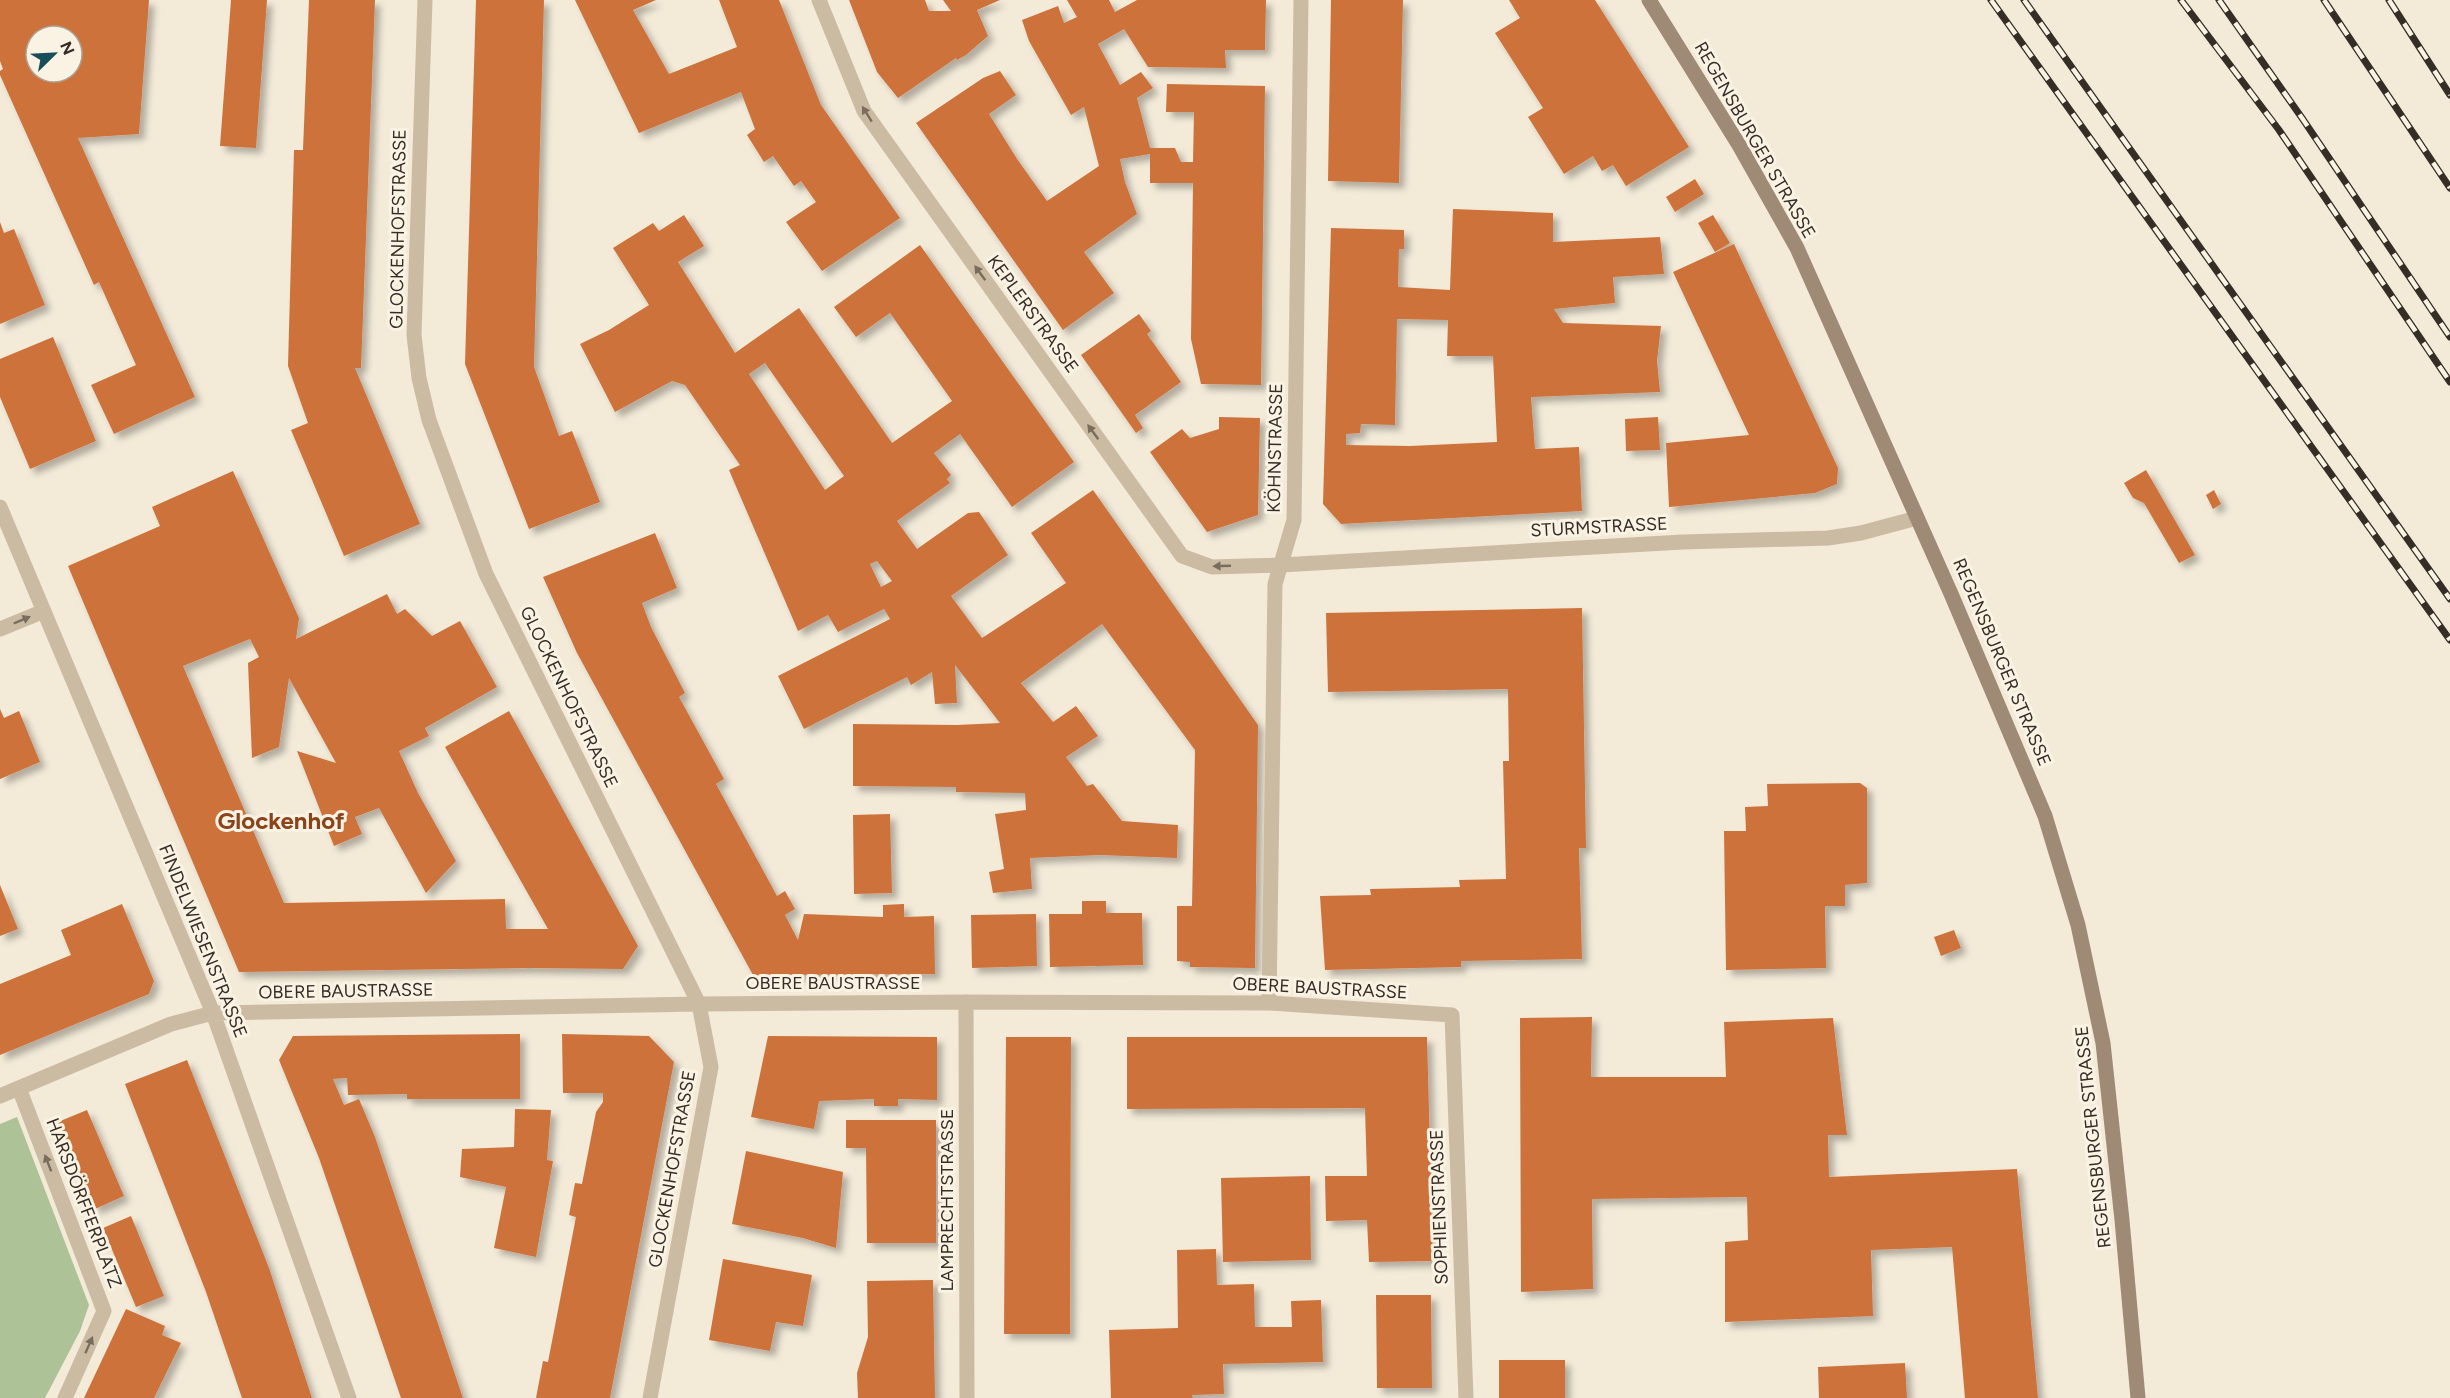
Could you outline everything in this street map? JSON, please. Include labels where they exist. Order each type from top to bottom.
[{"type":"main road","name":"REGENSBURGER STRASSE","points":[[1649,0],[1739,145],[1797,248],[2034,786],[2078,926],[2098,1011],[2122,1220],[2138,1398]]},
{"type":"street","name":"GLOCKENHOFSTRASSE","points":[[424,0],[414,335],[419,378],[429,420],[486,574],[699,1004],[711,1067],[650,1398]]},
{"type":"street","name":"KEPLERSTRASSE","points":[[819,0],[864,111],[1182,556],[1212,567],[1281,565]]},
{"type":"street","name":"KÖHNSTRASSE","points":[[1269,1003],[1275,584],[1294,520],[1301,0]]},
{"type":"street","name":"FINDELWIESENSTRASSE","points":[[0,507],[213,1013],[349,1398]]},
{"type":"street","name":"STURMSTRASSE","points":[[1281,565],[1683,542],[1828,538],[1861,533],[1917,518]]},
{"type":"street","points":[[0,629],[44,611]]},
{"type":"street","name":"OBERE BAUSTRASSE","points":[[213,1013],[699,1004],[966,1002],[1269,1003],[1452,1015]]},
{"type":"street","name":"LAMPRECHTSTRASSE","points":[[966,1002],[967,1398]]},
{"type":"street","points":[[0,1096],[171,1024],[213,1013]]},
{"type":"street","name":"SOPHIENSTRASSE","points":[[1452,1015],[1466,1398]]},
{"type":"street","name":"HARSDÖRFFERPLATZ","points":[[20,1088],[104,1311],[65,1398]]},
{"type":"green space","points":[[17,1117],[89,1305],[80,1331],[45,1398],[0,1398],[0,1124]]},
{"type":"building","points":[[0,0],[149,0],[139,134],[78,138],[195,397],[114,434],[91,385],[136,365],[99,282],[94,285],[0,75],[3,69],[0,61]]},
{"type":"building","points":[[231,0],[267,0],[256,148],[220,146]]},
{"type":"building","points":[[309,0],[375,0],[361,368],[355,368],[420,524],[344,556],[291,430],[308,423],[288,366],[294,150],[303,150]]},
{"type":"building","points":[[476,0],[544,0],[534,367],[559,436],[572,431],[600,502],[529,529],[465,364]]},
{"type":"building","points":[[575,0],[656,0],[633,10],[669,74],[737,47],[719,0],[779,0],[821,105],[900,218],[822,271],[786,222],[816,202],[801,181],[794,186],[773,156],[764,162],[747,135],[755,129],[741,92],[639,133]]},
{"type":"building","points":[[849,0],[925,0],[929,11],[951,11],[943,0],[1000,0],[977,10],[988,36],[966,55],[957,60],[956,58],[898,98],[877,72]]},
{"type":"building","points":[[1067,0],[1109,0],[1115,12],[1137,0],[1266,0],[1265,50],[1225,50],[1226,68],[1148,67],[1124,29],[1098,44],[1120,85],[1141,72],[1153,88],[1137,98],[1150,148],[1175,148],[1181,162],[1193,162],[1194,112],[1166,112],[1167,84],[1265,86],[1261,385],[1201,384],[1191,339],[1193,183],[1150,183],[1150,154],[1120,159],[1125,182],[1137,214],[1084,252],[1114,293],[1063,330],[916,123],[983,78],[1000,71],[1016,95],[989,114],[1047,201],[1099,166],[1084,107],[1071,115],[1029,41],[1022,20],[1058,6],[1064,23],[1077,17]]},
{"type":"building","points":[[1331,0],[1403,0],[1399,183],[1328,181]]},
{"type":"building","points":[[1509,0],[1595,0],[1689,147],[1626,186],[1613,165],[1602,171],[1593,156],[1564,174],[1528,117],[1543,108],[1495,33],[1520,18]]},
{"type":"building","points":[[1695,179],[1704,194],[1675,212],[1666,197]]},
{"type":"building","points":[[1453,209],[1553,213],[1553,242],[1660,237],[1664,274],[1613,277],[1615,303],[1554,309],[1563,323],[1661,326],[1657,361],[1660,392],[1531,397],[1535,449],[1579,447],[1582,511],[1341,524],[1323,504],[1331,228],[1404,230],[1404,249],[1399,249],[1398,287],[1450,290]],"holes":[[[1397,319],[1448,320],[1447,356],[1493,356],[1497,442],[1410,446],[1346,445],[1346,434],[1360,433],[1361,424],[1395,425]]]},
{"type":"building","points":[[684,215],[704,246],[678,262],[735,353],[799,308],[892,443],[952,401],[890,313],[856,337],[834,307],[920,245],[1074,462],[1012,507],[960,434],[934,453],[951,475],[947,479],[950,483],[897,521],[917,549],[968,513],[979,512],[1008,555],[951,596],[982,638],[1066,583],[1031,533],[1093,490],[1258,725],[1255,968],[1190,967],[1190,962],[1177,961],[1177,906],[1192,906],[1195,750],[1102,624],[1021,683],[1053,722],[1076,706],[1098,736],[1066,757],[1087,786],[1093,784],[1122,821],[1178,825],[1177,858],[1100,855],[1030,858],[1032,889],[993,893],[989,872],[1004,869],[995,814],[1026,810],[1025,793],[956,792],[956,787],[853,786],[853,724],[1000,723],[955,665],[957,703],[935,704],[932,672],[911,685],[907,677],[804,729],[778,676],[890,619],[884,609],[838,632],[828,615],[798,631],[729,470],[740,465],[685,385],[672,381],[615,412],[580,344],[609,330],[649,305],[613,248],[653,223],[659,231]],"holes":[[[765,363],[844,476],[825,490],[749,374]],[[877,561],[892,581],[881,587],[870,564]]]},
{"type":"building","points":[[1713,215],[1730,243],[1715,252],[1698,223]]},
{"type":"building","points":[[0,222],[4,233],[14,229],[45,305],[0,324]]},
{"type":"building","points":[[1734,244],[1838,468],[1837,484],[1815,493],[1669,507],[1666,443],[1749,435],[1673,272]]},
{"type":"building","points":[[1139,314],[1151,331],[1147,334],[1181,382],[1135,415],[1143,428],[1136,433],[1081,355]]},
{"type":"building","points":[[53,337],[96,441],[30,469],[0,397],[0,359]]},
{"type":"building","points":[[1219,417],[1260,418],[1258,515],[1207,532],[1150,452],[1182,429],[1190,438],[1219,429]]},
{"type":"building","points":[[1658,417],[1660,450],[1626,451],[1625,419]]},
{"type":"building","points":[[2146,470],[2195,555],[2179,563],[2144,503],[2133,498],[2124,483]]},
{"type":"building","points":[[233,471],[299,618],[296,639],[387,594],[397,614],[405,609],[432,636],[460,621],[497,687],[425,728],[429,736],[399,751],[418,793],[456,861],[426,893],[379,808],[355,817],[362,834],[334,846],[297,751],[336,763],[289,678],[279,747],[252,758],[248,663],[259,657],[250,639],[183,666],[284,903],[505,899],[506,929],[548,929],[445,747],[509,711],[638,946],[623,969],[239,972],[68,566],[160,526],[152,507]]},
{"type":"building","points":[[2214,490],[2221,504],[2213,509],[2206,495]]},
{"type":"building","points":[[655,533],[677,588],[642,603],[651,627],[685,693],[679,697],[724,779],[716,784],[777,896],[785,891],[795,909],[785,915],[798,940],[804,914],[883,917],[883,905],[904,904],[904,917],[934,916],[935,974],[753,975],[577,653],[543,577]]},
{"type":"building","points":[[1582,608],[1586,848],[1579,848],[1582,959],[1461,961],[1461,967],[1325,970],[1320,896],[1371,895],[1370,889],[1460,887],[1459,880],[1506,879],[1503,761],[1509,761],[1508,689],[1328,692],[1326,613]]},
{"type":"building","points":[[0,709],[4,718],[19,711],[40,762],[0,779]]},
{"type":"building","points":[[1860,783],[1867,788],[1867,883],[1845,885],[1845,906],[1825,906],[1826,968],[1726,970],[1724,831],[1746,831],[1745,807],[1768,806],[1767,784]]},
{"type":"building","points":[[890,814],[892,893],[854,894],[853,815]]},
{"type":"building","points":[[0,885],[18,929],[0,936]]},
{"type":"building","points":[[1082,901],[1106,901],[1106,913],[1142,913],[1143,965],[1050,967],[1049,914],[1082,914]]},
{"type":"building","points":[[122,904],[154,981],[149,994],[0,1055],[0,984],[71,955],[61,930]]},
{"type":"building","points":[[1036,914],[1037,966],[972,968],[971,915]]},
{"type":"building","points":[[1954,930],[1961,948],[1941,956],[1934,937]]},
{"type":"building","points":[[1592,1017],[1591,1077],[1726,1077],[1724,1022],[1833,1018],[1847,1135],[1828,1135],[1829,1177],[2017,1169],[2038,1398],[1965,1398],[1952,1247],[1871,1250],[1873,1316],[1725,1322],[1725,1242],[1748,1240],[1747,1197],[1592,1199],[1593,1289],[1521,1292],[1520,1018]]},
{"type":"building","points":[[520,1034],[520,1099],[407,1099],[407,1094],[348,1095],[347,1078],[333,1079],[344,1105],[359,1099],[375,1137],[463,1398],[401,1398],[319,1158],[279,1060],[293,1036]]},
{"type":"building","points":[[562,1034],[649,1036],[674,1062],[610,1398],[536,1398],[543,1361],[548,1362],[576,1217],[569,1215],[575,1183],[582,1184],[596,1112],[603,1102],[603,1093],[563,1093]]},
{"type":"building","points":[[768,1036],[937,1037],[937,1100],[898,1099],[898,1106],[874,1106],[874,1099],[819,1101],[814,1129],[751,1117]]},
{"type":"building","points":[[1006,1037],[1071,1037],[1070,1334],[1004,1334]]},
{"type":"building","points":[[1127,1037],[1427,1037],[1433,1261],[1369,1262],[1367,1220],[1326,1221],[1325,1176],[1367,1176],[1365,1108],[1127,1109]]},
{"type":"building","points":[[187,1060],[269,1268],[312,1398],[242,1398],[206,1292],[125,1084]]},
{"type":"building","points":[[515,1109],[551,1110],[547,1160],[553,1161],[536,1257],[494,1248],[506,1187],[460,1177],[462,1149],[514,1147]]},
{"type":"building","points":[[87,1110],[124,1196],[95,1209],[58,1122]]},
{"type":"building","points":[[846,1120],[936,1120],[936,1243],[867,1243],[866,1148],[846,1148]]},
{"type":"building","points":[[746,1151],[843,1172],[836,1248],[803,1238],[732,1224]]},
{"type":"building","points":[[1310,1176],[1311,1260],[1223,1262],[1221,1178]]},
{"type":"building","points":[[131,1216],[164,1296],[136,1307],[103,1228]]},
{"type":"building","points":[[1216,1249],[1217,1285],[1254,1284],[1255,1327],[1292,1327],[1291,1301],[1321,1300],[1323,1362],[1223,1364],[1224,1394],[1192,1395],[1193,1398],[1111,1398],[1109,1330],[1178,1328],[1177,1250]]},
{"type":"building","points":[[723,1259],[812,1275],[803,1326],[776,1322],[770,1351],[709,1340]]},
{"type":"building","points":[[933,1280],[935,1398],[858,1398],[857,1373],[868,1337],[867,1281]]},
{"type":"building","points":[[1376,1295],[1431,1295],[1432,1388],[1377,1388]]},
{"type":"building","points":[[126,1309],[165,1326],[162,1335],[181,1343],[154,1398],[84,1398]]},
{"type":"building","points":[[1499,1360],[1565,1360],[1565,1398],[1499,1398]]},
{"type":"building","points":[[1905,1363],[1907,1398],[1819,1398],[1818,1367]]},
{"type":"railway","points":[[1991,0],[2450,640]]},
{"type":"railway","points":[[2024,0],[2450,599]]},
{"type":"railway","points":[[2181,0],[2279,130],[2450,382]]},
{"type":"railway","points":[[2219,0],[2450,337]]},
{"type":"railway","points":[[2324,0],[2450,188]]},
{"type":"railway","points":[[2389,0],[2450,95]]},
{"type":"district","name":"Glockenhof","points":[[281,821]]}]
